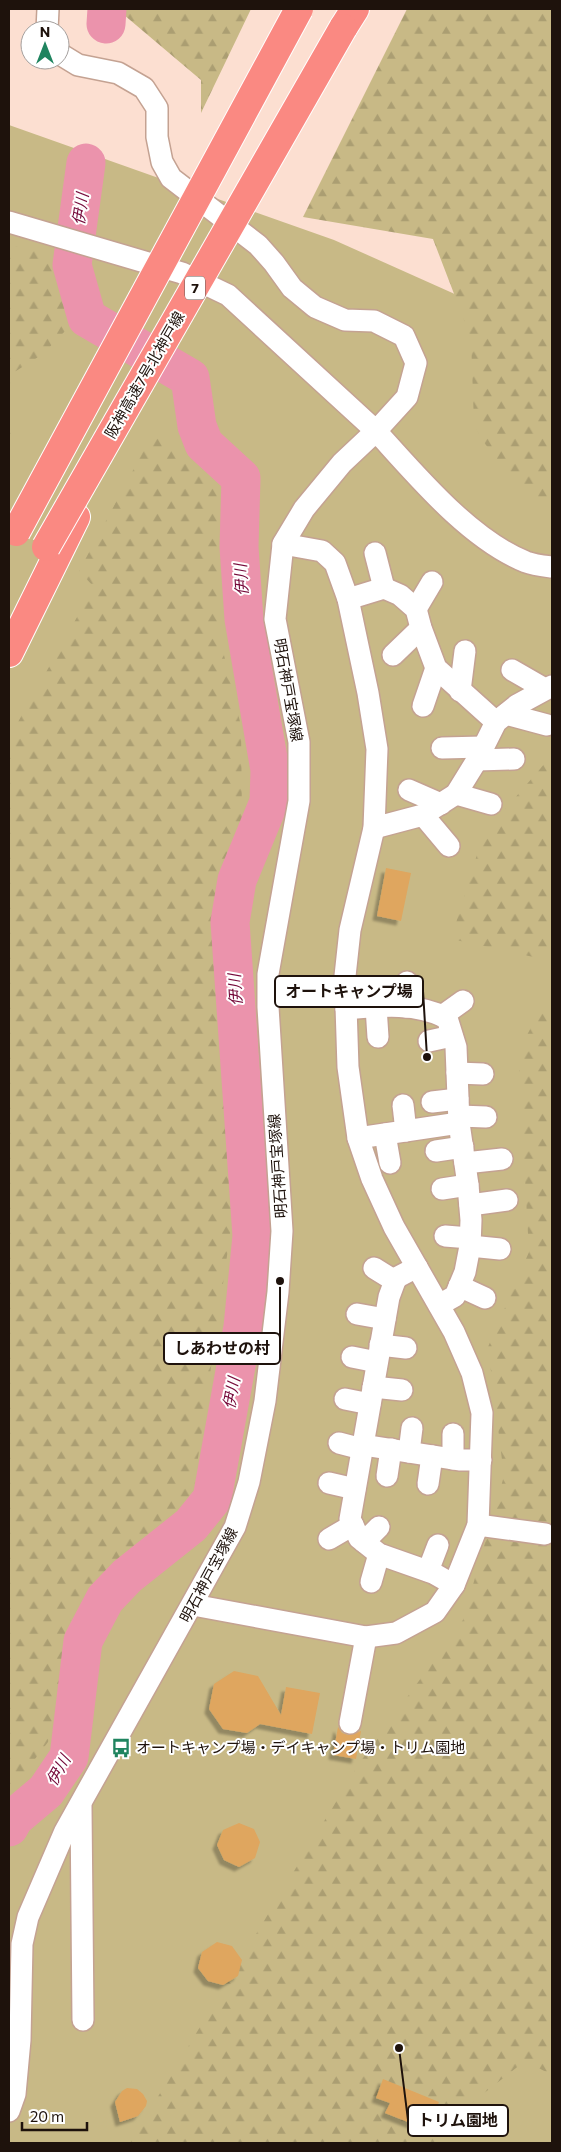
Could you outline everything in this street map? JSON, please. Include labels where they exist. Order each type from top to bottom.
[{"type":"highway","points":[[11,532],[141,302],[299,9]]},
{"type":"highway","name":"阪神高速7号北神戸線","points":[[9,611],[52,551],[130,404],[349,18]]},
{"type":"highway","name":"7","points":[[9,653],[52,551]]},
{"type":"street","name":"明石神戸宝塚線","points":[[9,2111],[15,2094],[20,2040],[22,1944],[28,1917],[65,1831],[235,1527],[249,1482],[265,1400],[278,1292],[282,1231],[268,1008],[268,974],[299,800],[299,742],[275,619],[283,544],[304,509],[342,463],[376,431],[407,397],[416,363],[404,336],[374,321],[346,320],[315,307],[292,288],[258,245],[171,178],[162,162],[156,137],[156,108],[144,88],[118,72],[78,65],[70,60]]},
{"type":"street","points":[[9,222],[120,253],[182,273],[228,294],[376,431],[422,482],[489,543],[527,563],[552,567]]},
{"type":"street","points":[[193,1605],[366,1637],[396,1632],[435,1612],[454,1585],[478,1525],[482,1413],[472,1372],[454,1332],[394,1227],[372,1179],[358,1138],[348,1067],[345,976],[350,930],[374,828],[377,748],[368,693],[348,599],[335,563],[322,551],[283,544]]},
{"type":"street","points":[[375,553],[384,588]]},
{"type":"street","points":[[393,655],[419,618],[432,582]]},
{"type":"street","points":[[348,599],[384,588],[400,595],[419,618],[436,668],[460,691],[501,718],[546,725]]},
{"type":"street","points":[[460,691],[465,651]]},
{"type":"street","points":[[423,706],[436,668]]},
{"type":"street","points":[[512,670],[548,688]]},
{"type":"street","points":[[440,804],[480,754],[501,718],[548,688]]},
{"type":"street","points":[[442,748],[514,759]]},
{"type":"street","points":[[409,790],[440,804]]},
{"type":"street","points":[[374,828],[440,804],[491,804]]},
{"type":"street","points":[[440,804],[449,846]]},
{"type":"street","points":[[406,1007],[407,982]]},
{"type":"street","points":[[442,1016],[463,1001]]},
{"type":"street","points":[[346,1009],[376,1007],[428,1009],[447,1018],[456,1046],[459,1113],[469,1195],[470,1242],[465,1272],[455,1296],[439,1306]]},
{"type":"street","points":[[376,1007],[378,1036]]},
{"type":"street","points":[[429,1041],[452,1036]]},
{"type":"street","points":[[457,1074],[483,1074]]},
{"type":"street","points":[[432,1102],[459,1113],[486,1117]]},
{"type":"street","points":[[403,1105],[406,1131]]},
{"type":"street","points":[[358,1138],[406,1131],[459,1113]]},
{"type":"street","points":[[385,1134],[390,1164]]},
{"type":"street","points":[[436,1151],[502,1159]]},
{"type":"street","points":[[442,1189],[507,1200]]},
{"type":"street","points":[[445,1236],[500,1249]]},
{"type":"street","points":[[371,1582],[365,1540],[350,1518],[389,1297],[396,1278],[417,1267]]},
{"type":"street","points":[[374,1268],[395,1282]]},
{"type":"street","points":[[459,1286],[485,1298]]},
{"type":"street","points":[[357,1314],[385,1320]]},
{"type":"street","points":[[352,1357],[406,1348]]},
{"type":"street","points":[[345,1400],[402,1390]]},
{"type":"street","points":[[387,1476],[412,1428]]},
{"type":"street","points":[[428,1484],[453,1434]]},
{"type":"street","points":[[339,1443],[442,1457],[481,1460]]},
{"type":"street","points":[[329,1483],[355,1489]]},
{"type":"street","points":[[478,1525],[545,1534]]},
{"type":"street","points":[[365,1540],[379,1527]]},
{"type":"street","points":[[329,1539],[365,1540],[454,1585]]},
{"type":"street","points":[[428,1571],[438,1545]]},
{"type":"street","points":[[350,1723],[366,1637]]},
{"type":"street","points":[[81,1804],[83,2020]]},
{"type":"green space","points":[[117,9],[251,9],[201,113],[201,80]]},
{"type":"green space","points":[[407,9],[552,9],[552,512],[513,479],[482,440],[474,424],[471,338],[433,239],[303,217]]},
{"type":"green space","points":[[9,125],[334,240],[486,308],[552,419],[552,2143],[9,2143]]},
{"type":"green space","points":[[9,245],[59,256],[76,284],[79,300],[67,329],[43,354],[16,371],[9,386]]},
{"type":"green space","points":[[9,386],[11,435],[9,441]]},
{"type":"green space","points":[[152,435],[198,454],[210,466],[227,510],[228,563],[218,630],[241,726],[242,820],[219,933],[233,1214],[194,1486],[188,1501],[74,1603],[48,1742],[9,1793],[9,738],[94,587],[79,571]]},
{"type":"green space","points":[[552,755],[552,961],[451,939],[483,835]]},
{"type":"green space","points":[[552,988],[552,2075],[525,2061],[469,2105],[440,2143],[130,2143],[358,1765],[463,1620],[504,1476],[488,1347],[529,1252],[518,1052]]},
{"type":"building","points":[[386,868],[411,873],[401,921],[377,916]]},
{"type":"building","points":[[234,1671],[258,1676],[281,1715],[286,1687],[320,1693],[312,1734],[260,1724],[247,1733],[223,1729],[209,1709],[214,1684]]},
{"type":"building","points":[[338,1727],[342,1733],[348,1735],[361,1731],[356,1759],[333,1755]]},
{"type":"building","points":[[239,1823],[254,1829],[260,1842],[255,1858],[239,1867],[224,1860],[217,1845],[223,1830]]},
{"type":"building","points":[[217,1942],[232,1946],[242,1960],[238,1976],[223,1985],[208,1981],[198,1968],[202,1952]]},
{"type":"building","points":[[383,2079],[439,2102],[428,2130],[385,2113],[390,2103],[376,2098]]},
{"type":"building","points":[[127,2088],[137,2089],[143,2094],[147,2101],[146,2106],[138,2116],[120,2122],[115,2102],[122,2091]]},
{"type":"waterway","name":"伊川","points":[[106,24],[107,9]]},
{"type":"waterway","name":"伊川","points":[[9,1827],[14,1818],[46,1791],[69,1757],[83,1641],[105,1599],[127,1576],[191,1525],[212,1499],[243,1327],[252,1236],[230,922],[237,880],[269,802],[270,770],[244,619],[239,547],[241,478],[204,444],[197,426],[190,378],[87,318],[72,265],[86,163]]},
{"type":"place","name":"オートキャンプ場","points":[[427,1057]]},
{"type":"place","name":"しあわせの村","points":[[280,1281]]},
{"type":"place","name":"オートキャンプ場・デイキャンプ場・トリム園地","points":[[121,1748]]},
{"type":"place","name":"トリム園地","points":[[399,2048]]}]
